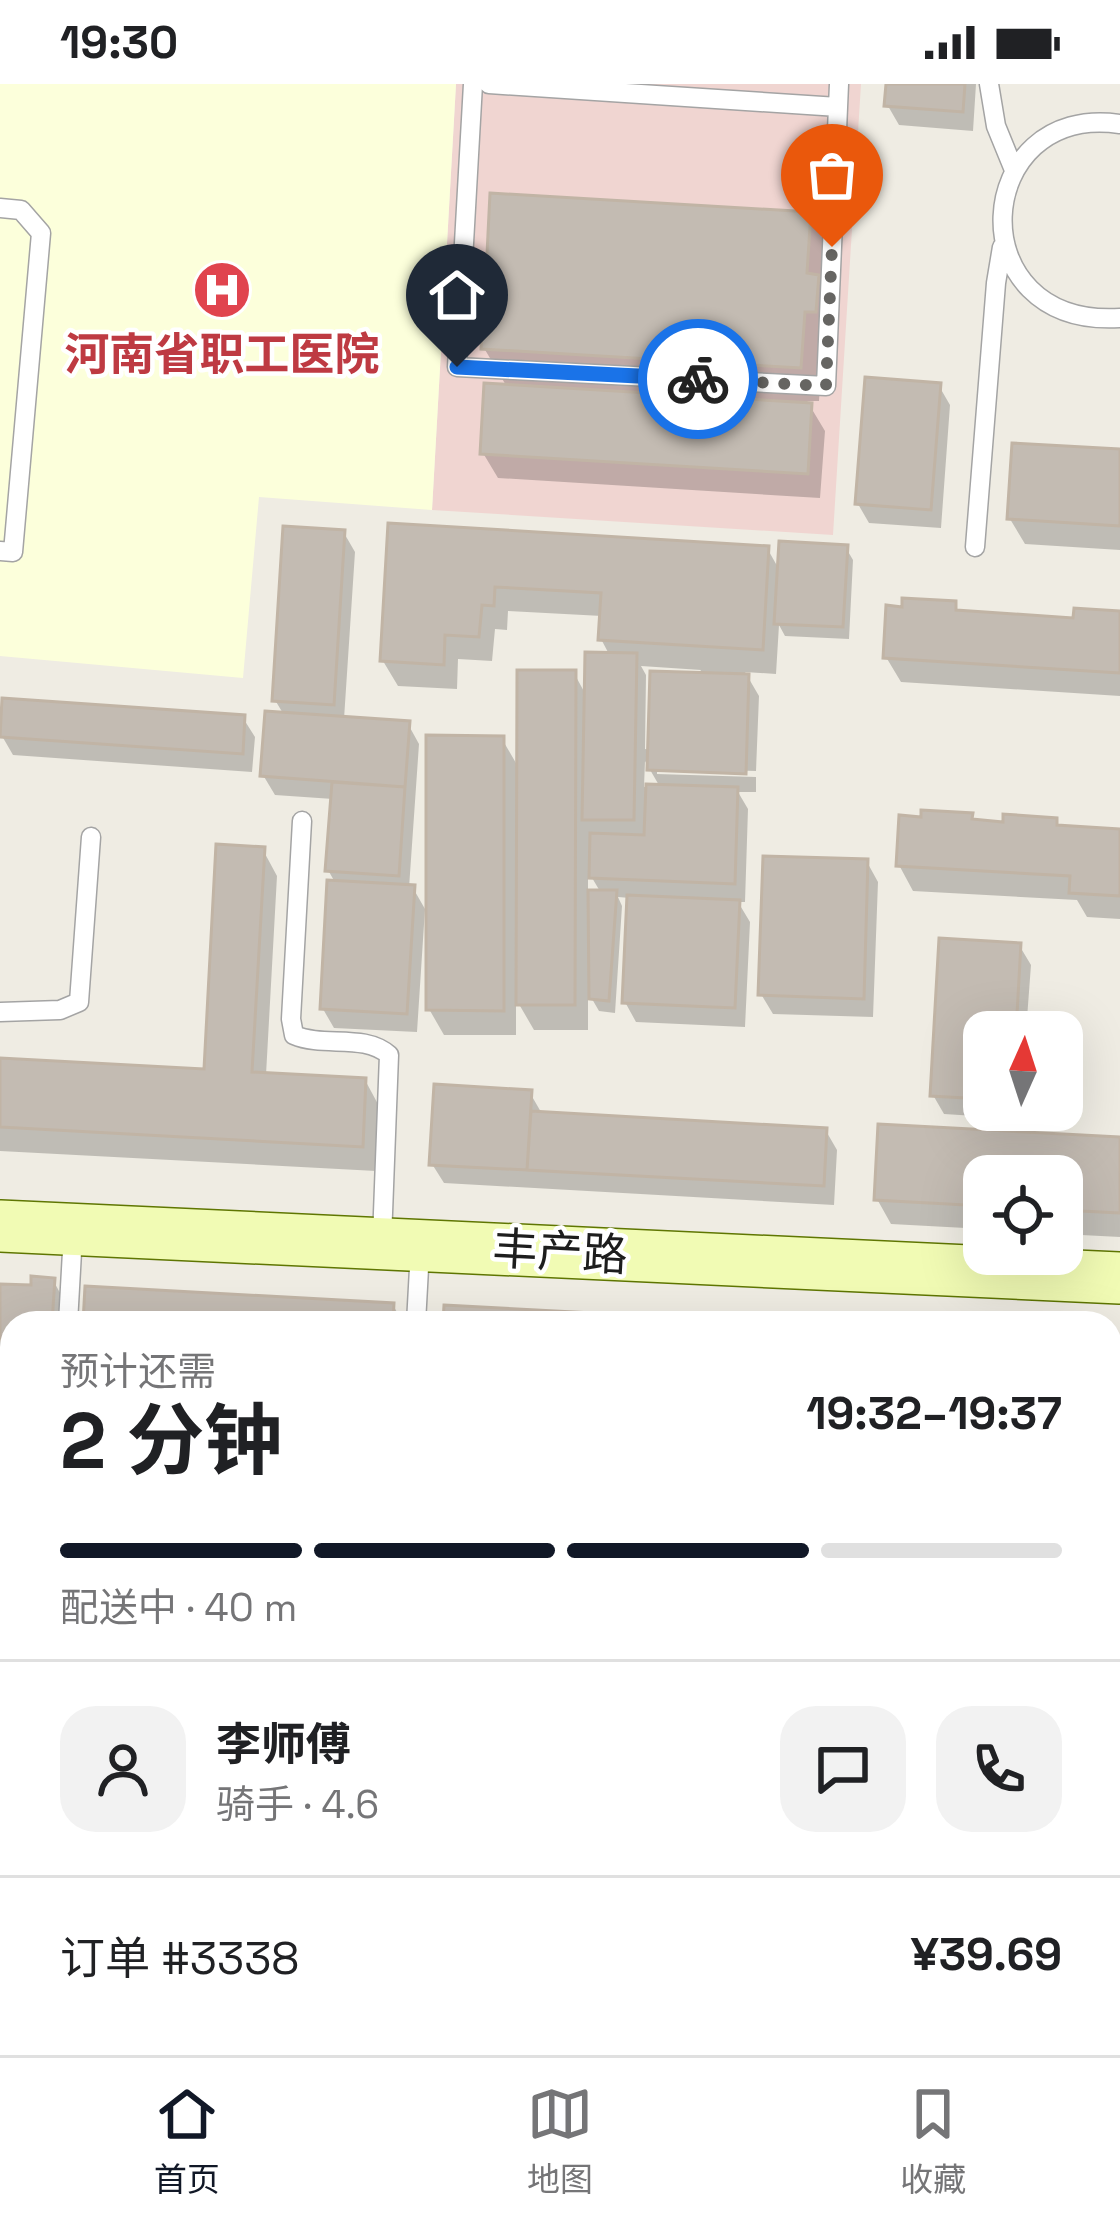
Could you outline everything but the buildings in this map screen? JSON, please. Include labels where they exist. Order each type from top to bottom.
[{"type":"street","name":"丰产路","points":[[0,1226],[1120,1278]]},
{"type":"lane","points":[[472,84],[457,367],[826,386],[839,84]]},
{"type":"lane","points":[[489,84],[838,107]]},
{"type":"lane","points":[[989,84],[996,126],[1014,170]]},
{"type":"lane","points":[[1120,124],[1069,126],[1029,151],[1014,170],[1000,217],[1012,267],[1047,304],[1070,315],[1120,317]]},
{"type":"lane","points":[[0,208],[21,210],[41,233],[13,552],[0,551]]},
{"type":"lane","points":[[975,547],[995,283],[1003,243]]},
{"type":"lane","points":[[302,821],[294,1035],[310,1042],[376,1044],[389,1054],[401,1245],[414,1311]]},
{"type":"lane","points":[[0,1012],[60,1010],[79,1002],[91,837]]},
{"type":"lane","points":[[69,1311],[74,1229]]},
{"type":"shaded area","name":"河南省职工医院","points":[[0,84],[456,84],[432,510],[259,497],[243,678],[0,656]]},
{"type":"shaded area","points":[[456,84],[861,84],[833,535],[432,510]]},
{"type":"way so far","points":[[698,379],[826,386],[832,247]]},
{"type":"place","name":"河南省职工医院","points":[[222,290]]},
{"type":"route","points":[[457,367],[698,379]]}]
